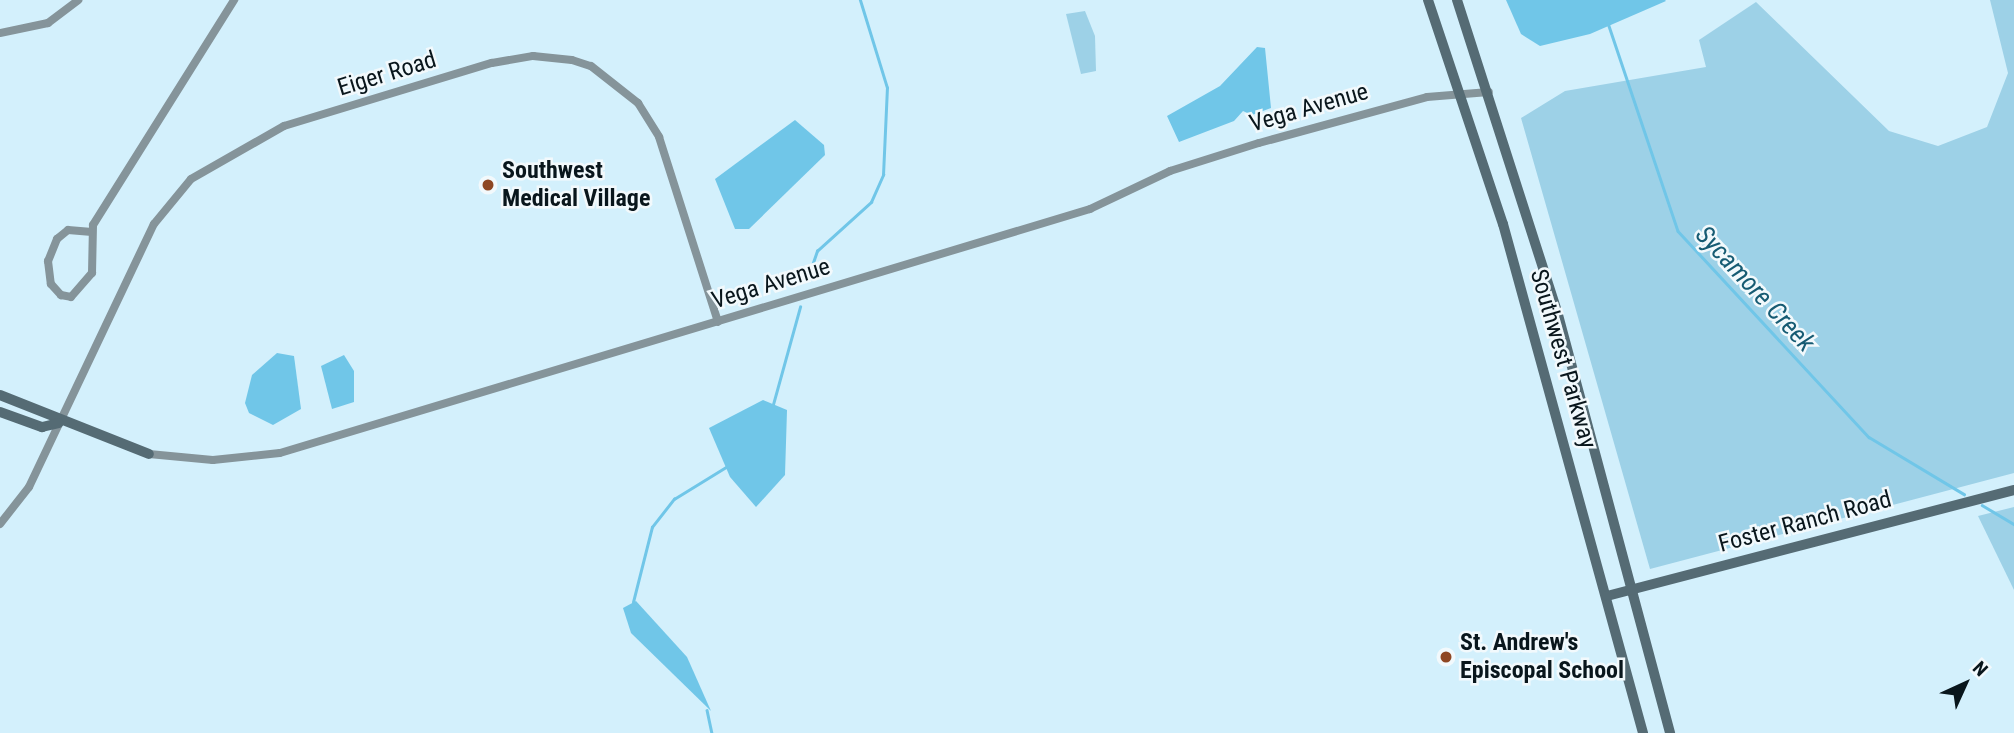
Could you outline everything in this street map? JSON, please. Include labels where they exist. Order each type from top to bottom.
[{"type":"main road","name":"Southwest Parkway","points":[[1428,0],[1461,96],[1607,596],[1643,733]]},
{"type":"main road","name":"Southwest Parkway","points":[[1457,0],[1489,92],[1557,311],[1670,733]]},
{"type":"main road","name":"Vega Avenue","points":[[0,395],[50,412],[59,423],[149,454]]},
{"type":"main road","name":"Vega Avenue","points":[[0,412],[42,427],[59,423]]},
{"type":"main road","name":"Foster Ranch Road","points":[[1607,596],[2014,490]]},
{"type":"street","points":[[0,33],[48,23],[78,0]]},
{"type":"street","points":[[92,232],[68,230],[57,239],[48,261],[51,284],[61,295],[71,298],[92,273],[92,232],[234,0]]},
{"type":"street","name":"Eiger Road","points":[[0,524],[29,487],[144,243],[191,179],[290,124],[514,57],[551,56],[591,66],[646,113],[718,322]]},
{"type":"street","name":"Vega Avenue","points":[[149,454],[213,460],[281,453],[1090,209],[1170,171],[1259,143],[1427,97],[1489,92]]},
{"type":"shaded area","points":[[1506,0],[1666,1],[1590,34],[1540,46],[1521,34]]},
{"type":"shaded area","points":[[1990,0],[2014,0],[2014,473],[1650,569],[1521,118],[1565,91],[1706,67],[1699,40],[1756,2],[1889,131],[1938,146],[1987,127],[2008,73]]},
{"type":"shaded area","points":[[1085,11],[1095,36],[1096,71],[1081,74],[1066,14]]},
{"type":"shaded area","points":[[1257,47],[1265,48],[1271,108],[1252,115],[1243,111],[1234,121],[1179,142],[1167,116],[1220,86]]},
{"type":"shaded area","points":[[795,120],[824,145],[825,155],[749,229],[735,229],[715,179]]},
{"type":"shaded area","points":[[277,353],[294,356],[301,409],[273,425],[249,413],[245,403],[252,375]]},
{"type":"shaded area","points":[[344,355],[354,371],[354,402],[332,409],[321,366]]},
{"type":"shaded area","points":[[763,400],[787,410],[785,475],[756,507],[730,477],[709,428]]},
{"type":"shaded area","points":[[2014,507],[2014,590],[1978,516]]},
{"type":"shaded area","points":[[636,601],[687,657],[711,711],[631,633],[623,608]]},
{"type":"waterway","points":[[807,280],[817,251],[871,202],[883,175],[887,88],[860,0]]},
{"type":"waterway","name":"Sycamore Creek","points":[[1608,23],[1678,231],[1869,437],[1964,494]]},
{"type":"waterway","points":[[772,408],[800,307]]},
{"type":"waterway","points":[[633,602],[652,527],[674,499],[726,467]]},
{"type":"waterway","name":"Sycamore Creek","points":[[1982,505],[2014,524]]},
{"type":"waterway","points":[[707,710],[712,733]]},
{"type":"place","name":"Southwest Medical Village","points":[[488,185]]},
{"type":"place","name":"St. Andrew's Episcopal School","points":[[1446,657]]}]
